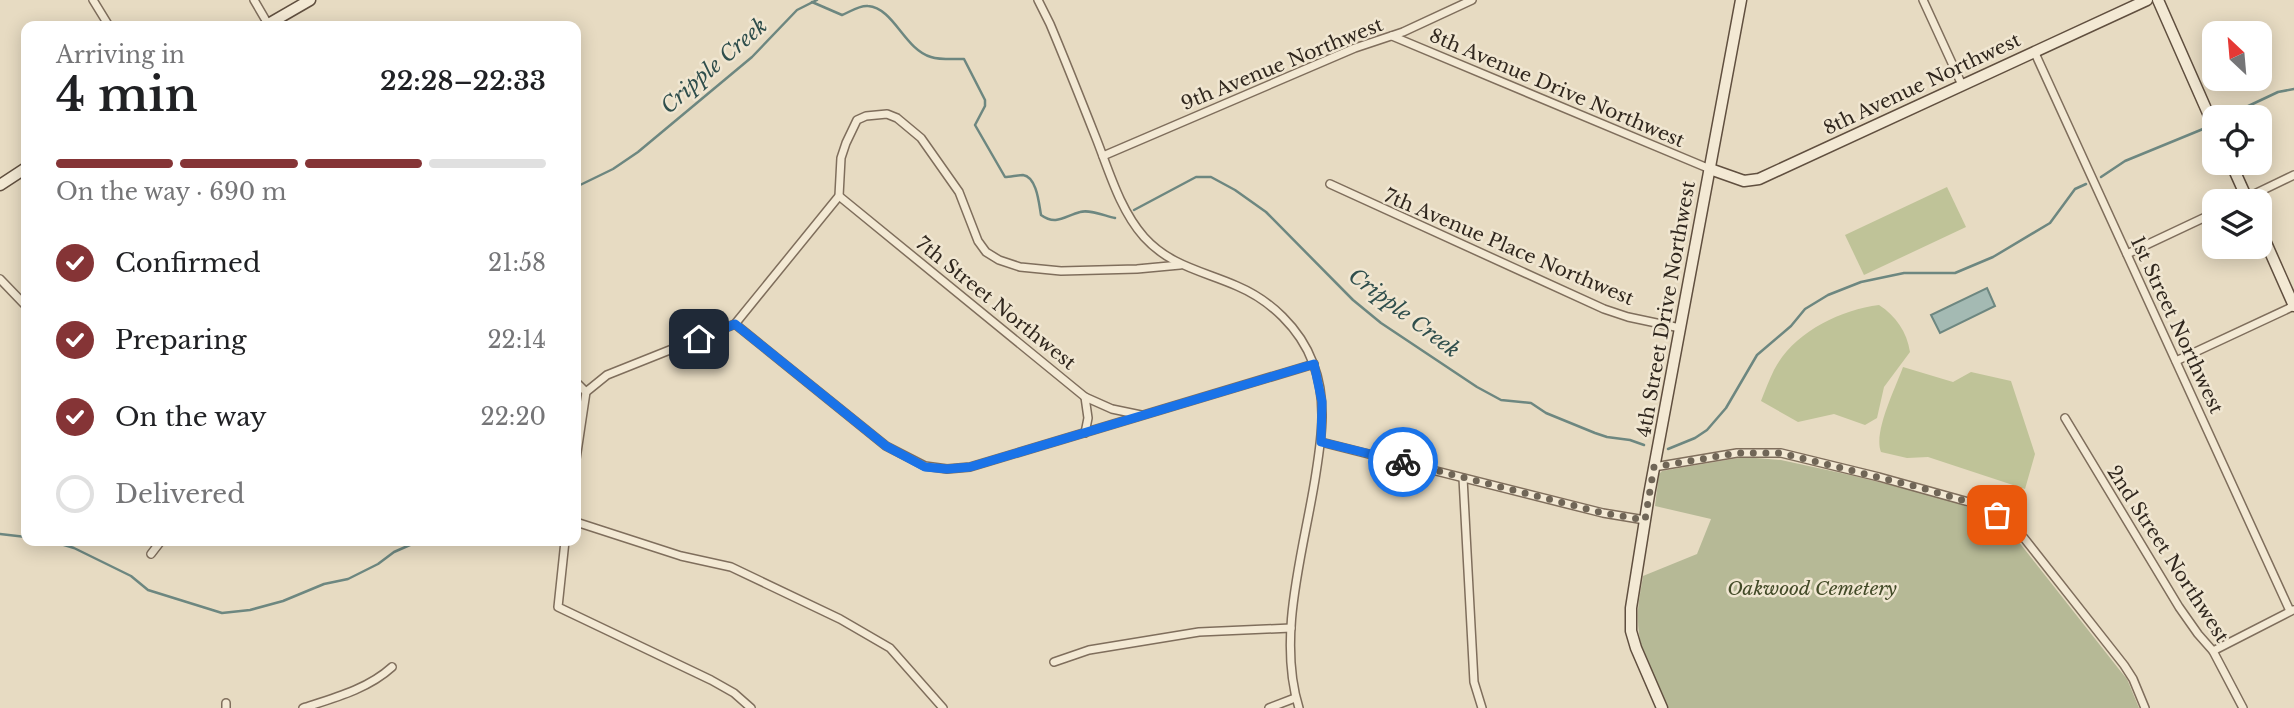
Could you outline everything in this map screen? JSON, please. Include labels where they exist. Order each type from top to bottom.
[{"type":"main road","points":[[274,21],[310,0]]},
{"type":"main road","name":"4th Street Drive Northwest","points":[[1662,708],[1636,648],[1631,625],[1631,608],[1654,467],[1741,0]]},
{"type":"main road","name":"8th Avenue Northwest","points":[[1710,169],[1744,181],[1759,178],[2147,0]]},
{"type":"main road","points":[[2158,0],[2204,105]]},
{"type":"main road","points":[[0,185],[21,171]]},
{"type":"main road","points":[[2272,256],[2294,306]]},
{"type":"street","points":[[93,0],[106,21]]},
{"type":"street","points":[[254,0],[265,21]]},
{"type":"street","points":[[1038,0],[1121,201],[1138,229],[1155,248],[1180,265],[1237,286],[1268,304],[1294,329],[1314,364],[1322,402],[1321,442],[1291,628],[1289,661],[1298,708]]},
{"type":"street","name":"9th Avenue Northwest","points":[[1103,156],[1472,0]]},
{"type":"street","points":[[1923,0],[1962,85]]},
{"type":"street","name":"8th Avenue Drive Northwest","points":[[1392,36],[1710,169]]},
{"type":"street","name":"1st Street Northwest","points":[[2034,51],[2292,611]]},
{"type":"street","points":[[581,425],[586,391],[607,375],[735,324],[839,196],[841,158],[857,120],[866,116],[887,114],[906,123],[932,151],[959,191],[978,241],[992,257],[1009,265],[1060,271],[1180,265]]},
{"type":"street","points":[[2267,189],[2294,175]]},
{"type":"street","name":"7th Avenue Place Northwest","points":[[1329,184],[1604,309],[1680,328]]},
{"type":"street","name":"7th Street Northwest","points":[[839,196],[1085,397],[1112,409],[1142,415]]},
{"type":"street","points":[[2127,254],[2202,219]]},
{"type":"street","points":[[0,279],[21,301]]},
{"type":"street","points":[[2176,361],[2294,306]]},
{"type":"street","points":[[735,324],[877,440],[915,462],[934,468],[970,467],[1314,364]]},
{"type":"street","points":[[581,386],[586,391]]},
{"type":"street","points":[[1085,397],[1088,418],[1085,433]]},
{"type":"street","name":"2nd Street Northwest","points":[[2065,418],[2179,607],[2213,651],[2243,708]]},
{"type":"street","points":[[1321,442],[1615,516],[1645,520]]},
{"type":"street","points":[[1654,467],[1746,452],[1781,453],[1918,487],[1987,509],[2007,522],[2024,538],[2124,665],[2145,708]]},
{"type":"street","points":[[1463,478],[1474,682],[1482,708]]},
{"type":"street","points":[[581,524],[681,556],[731,567],[840,619],[890,648],[943,708]]},
{"type":"street","points":[[151,554],[157,546]]},
{"type":"street","points":[[564,546],[558,607],[711,680],[751,708]]},
{"type":"street","points":[[2213,651],[2292,611]]},
{"type":"street","points":[[1054,662],[1089,650],[1199,632],[1291,628]]},
{"type":"street","points":[[303,708],[380,678],[392,667]]},
{"type":"street","points":[[1269,708],[1295,698]]},
{"type":"green space","points":[[1947,187],[1966,227],[1864,275],[1845,235]]},
{"type":"green space","points":[[1879,305],[1900,325],[1910,352],[1884,387],[1877,418],[1865,425],[1834,414],[1798,422],[1761,401],[1782,357],[1805,334],[1848,312]]},
{"type":"green space","points":[[1903,367],[1953,382],[1971,372],[2011,381],[2035,454],[2025,489],[1928,457],[1907,458],[1881,452],[1880,433]]},
{"type":"green space","name":"Oakwood Cemetery","points":[[1744,457],[1781,460],[1850,475],[1951,500],[1990,517],[2018,541],[2127,679],[2139,708],[1668,708],[1648,666],[1641,643],[1638,615],[1643,576],[1697,554],[1711,519],[1655,506],[1659,474],[1662,471]]},
{"type":"water","points":[[1987,288],[1995,306],[1940,333],[1931,315]]},
{"type":"waterway","name":"Cripple Creek","points":[[581,185],[613,169],[638,152],[752,57],[797,10],[817,0]]},
{"type":"waterway","name":"Cripple Creek","points":[[812,2],[842,15],[861,7],[877,8],[922,53],[938,59],[964,59],[985,100],[985,106],[975,125],[1005,177],[1023,175],[1031,181],[1041,215],[1056,220],[1088,211],[1115,218]]},
{"type":"waterway","name":"Cripple Creek","points":[[2250,105],[2278,92],[2294,89]]},
{"type":"waterway","name":"Cripple Creek","points":[[2101,177],[2125,161],[2202,129]]},
{"type":"waterway","name":"Cripple Creek","points":[[1134,210],[1196,177],[1211,177],[1266,212],[1353,300],[1381,323],[1477,387],[1501,400],[1531,403],[1546,413],[1595,433],[1644,445]]},
{"type":"waterway","name":"Cripple Creek","points":[[1668,449],[1707,430],[1726,408],[1757,355],[1791,326],[1805,309],[1828,295],[1861,282],[1904,273],[1955,273],[1993,257],[2050,223],[2075,189],[2086,184]]},
{"type":"waterway","name":"Cripple Creek","points":[[0,534],[21,536]]},
{"type":"waterway","name":"Cripple Creek","points":[[67,546],[131,576],[148,590],[222,613],[250,610],[283,601],[324,584],[348,579],[408,546]]},
{"type":"way so far","points":[[1403,462],[1603,513],[1645,520],[1654,467],[1737,453],[1781,453],[1918,487],[1976,504],[1997,515]]},
{"type":"route","points":[[699,339],[735,324],[877,440],[925,467],[970,467],[1314,364],[1322,402],[1321,442],[1403,462]]}]
